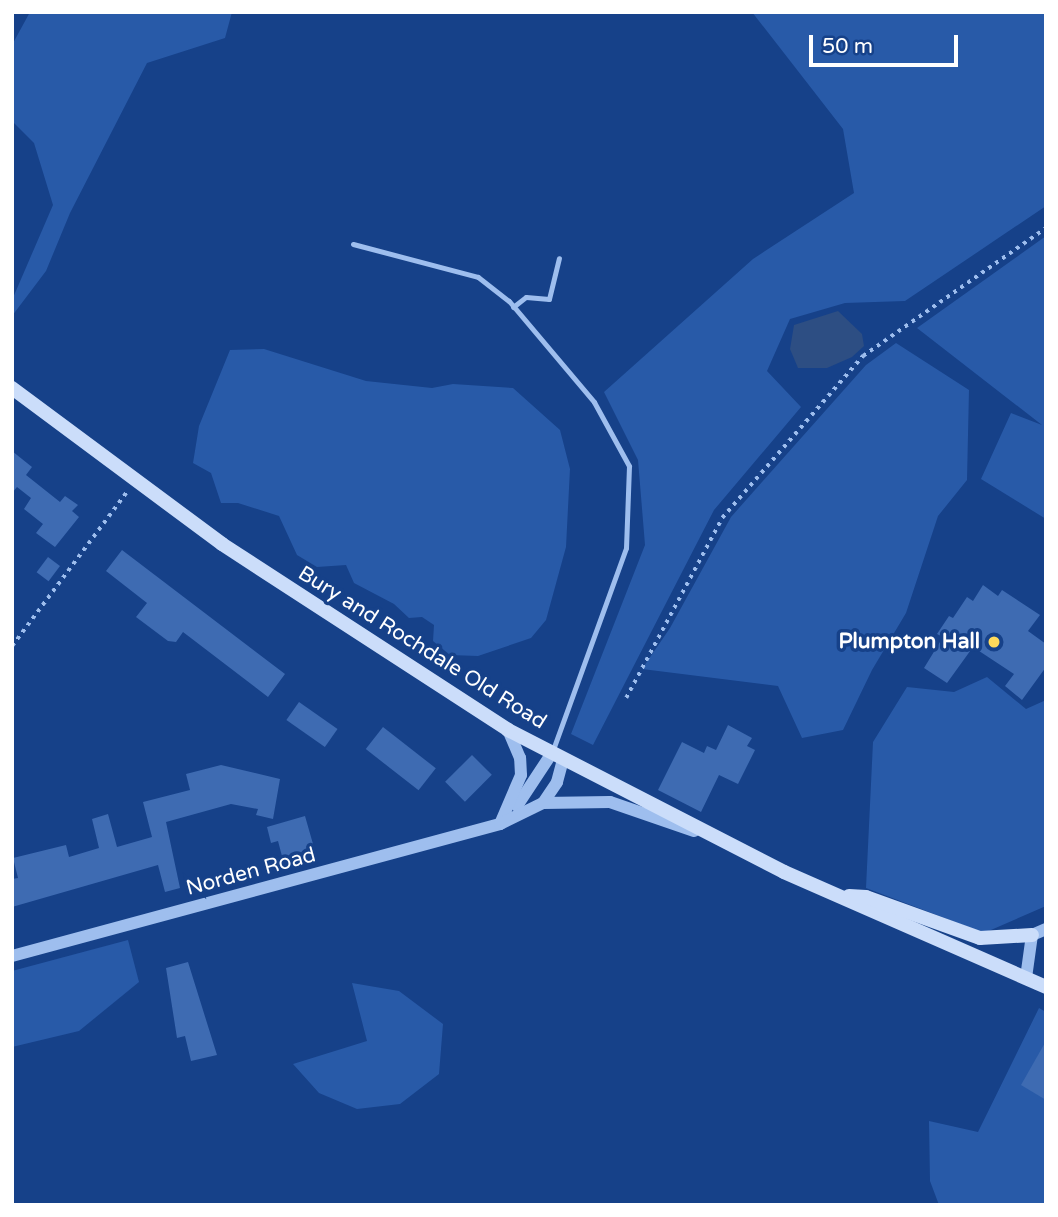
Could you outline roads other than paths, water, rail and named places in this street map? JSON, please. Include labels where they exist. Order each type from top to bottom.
[{"type":"main road","name":"Bury and Rochdale Old Road","points":[[12,388],[135,481],[291,591],[508,730],[714,838],[1046,987]]},
{"type":"main road","name":"Bury and Rochdale Old Road","points":[[837,895],[866,897],[980,938],[1032,935]]},
{"type":"street","points":[[500,824],[521,775],[520,758],[508,730]]},
{"type":"street","points":[[543,803],[557,782],[557,756]]},
{"type":"street","points":[[500,824],[557,756]]},
{"type":"street","points":[[543,803],[610,802],[714,838]]},
{"type":"street","name":"Norden Road","points":[[12,956],[500,824],[543,803]]},
{"type":"street","points":[[1026,978],[1032,935],[1046,929]]},
{"type":"lane","points":[[353,244],[478,277],[513,307],[594,402],[629,467],[626,548],[557,756]]},
{"type":"lane","points":[[513,307],[526,297],[549,299],[559,258]]},
{"type":"place","name":"Plumpton Hall","points":[[994,642]]}]
